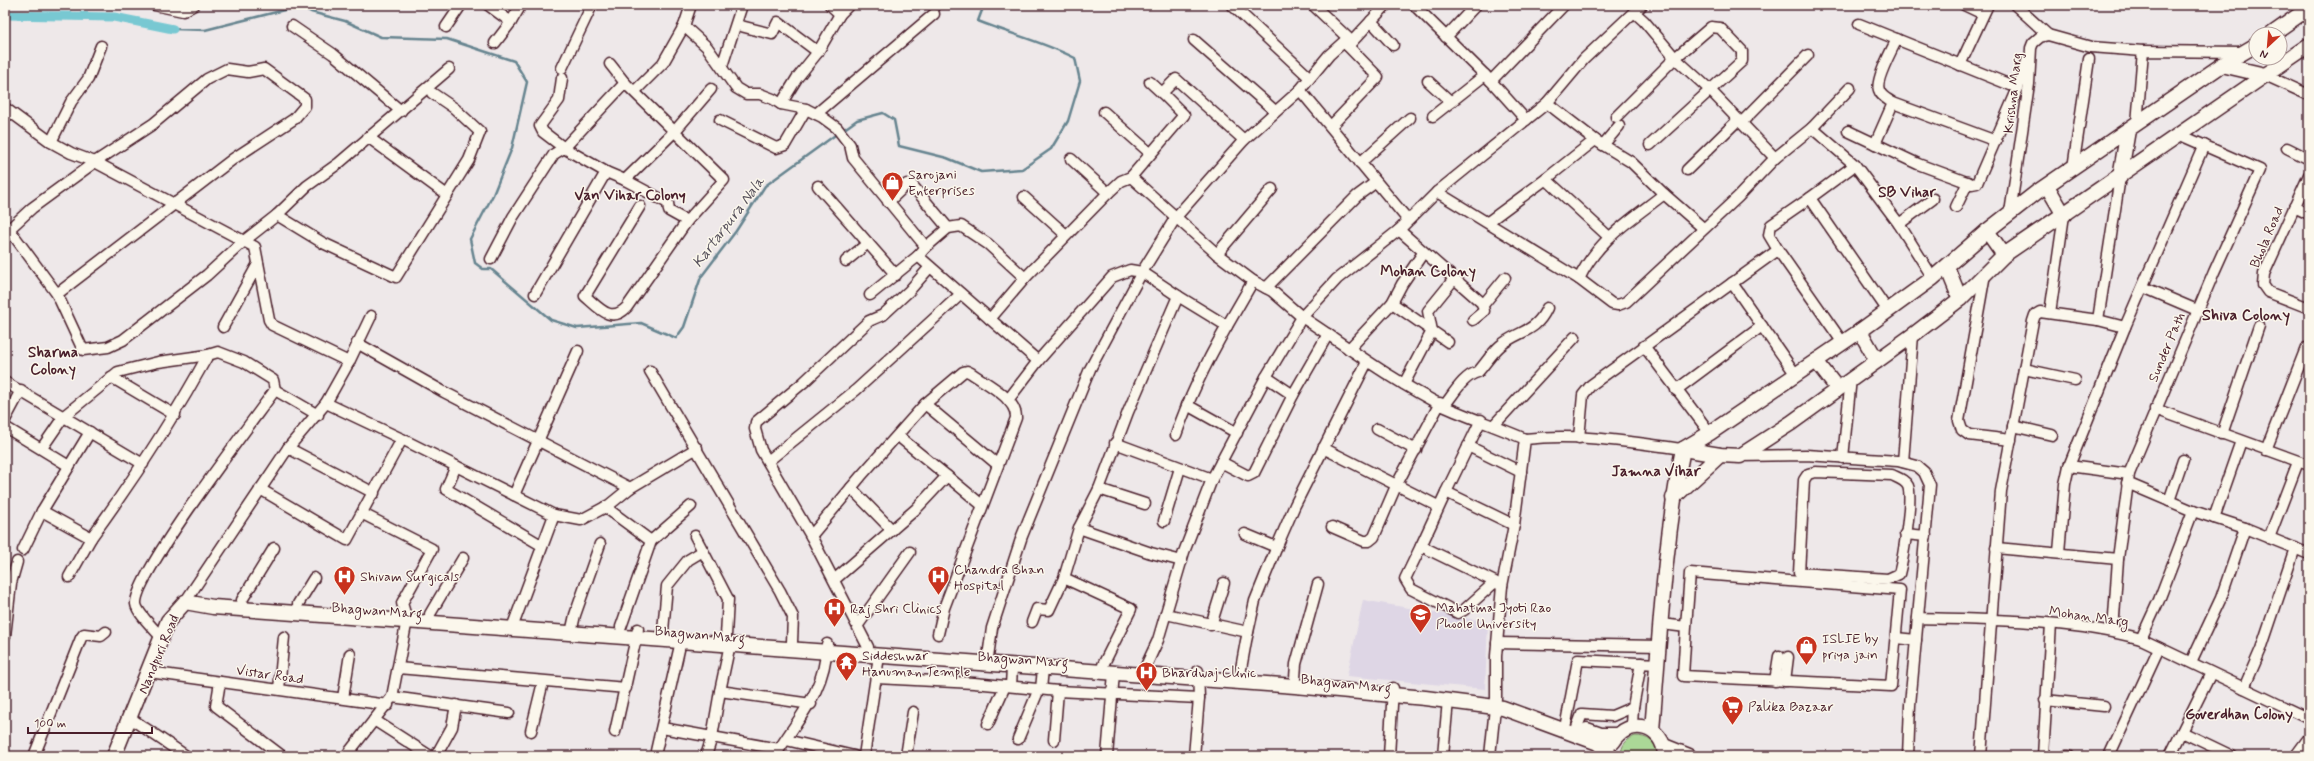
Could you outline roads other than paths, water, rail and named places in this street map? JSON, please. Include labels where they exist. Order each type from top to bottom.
[{"type":"street","points":[[154,5],[183,11],[194,5]]},
{"type":"street","points":[[446,27],[462,5]]},
{"type":"street","points":[[488,5],[511,22]]},
{"type":"street","points":[[495,43],[511,22],[521,5]]},
{"type":"street","points":[[592,5],[562,73],[559,100],[540,126],[543,132],[564,148],[606,172],[626,180],[668,203],[670,211],[687,221]]},
{"type":"street","points":[[634,91],[663,63],[684,26],[691,5]]},
{"type":"street","points":[[722,66],[742,5]]},
{"type":"street","points":[[830,5],[840,14]]},
{"type":"street","points":[[781,104],[797,78],[818,52],[840,14],[849,5]]},
{"type":"street","points":[[1313,5],[1348,38],[1346,44]]},
{"type":"street","points":[[987,660],[992,628],[1022,536],[1071,411],[1090,369],[1142,272],[1176,216],[1244,140],[1300,90],[1309,77],[1371,21],[1386,5]]},
{"type":"street","points":[[1414,5],[1488,78],[1526,120]]},
{"type":"street","points":[[1446,37],[1476,5]]},
{"type":"street","points":[[1433,116],[1451,102],[1488,78],[1564,5]]},
{"type":"street","points":[[1960,65],[1986,10],[1964,5]]},
{"type":"street","points":[[2015,5],[2048,35],[2091,47],[2143,51],[2248,49]]},
{"type":"street","points":[[1233,6],[1309,77]]},
{"type":"street","points":[[1145,668],[1158,640],[1182,561],[1212,479],[1266,378],[1302,317],[1338,279],[1399,230],[1437,192],[1548,103],[1584,59],[1638,9],[1644,21],[1674,58],[1709,89],[1775,158]]},
{"type":"street","points":[[2283,26],[2306,9]]},
{"type":"street","points":[[816,114],[934,14]]},
{"type":"street","points":[[1371,21],[1393,45]]},
{"type":"street","points":[[736,25],[772,34],[778,22],[818,52]]},
{"type":"street","points":[[1859,24],[2018,88]]},
{"type":"street","points":[[292,26],[333,54],[401,111]]},
{"type":"street","points":[[684,26],[707,47],[722,66],[736,88],[746,94],[760,94],[781,104],[806,109],[837,128],[850,145],[853,158],[926,247]]},
{"type":"street","points":[[1488,222],[1599,142],[1674,58],[1711,26],[1720,28],[1743,55],[1742,61],[1709,89],[1650,145]]},
{"type":"street","name":"Krishna Marg","points":[[2010,213],[2029,84],[2031,48],[2033,43],[2040,37],[2048,35]]},
{"type":"street","points":[[1897,39],[1879,79],[1878,89],[1882,95],[1893,103],[1996,141]]},
{"type":"street","points":[[1194,40],[1275,111]]},
{"type":"street","points":[[1331,126],[1378,77],[1346,44]]},
{"type":"street","points":[[1740,456],[1791,422],[1836,388],[1913,335],[1960,299],[2004,255],[2120,177],[2178,134],[2309,45]]},
{"type":"street","points":[[51,142],[71,102],[88,79],[101,46]]},
{"type":"street","points":[[1848,131],[1918,164],[1968,182],[1977,183],[2018,88],[2031,48]]},
{"type":"street","points":[[1652,730],[1662,624],[1665,572],[1673,498],[1684,448],[1710,434],[1844,343],[1948,267],[1987,231],[2047,186],[2222,65],[2248,50]]},
{"type":"street","points":[[2098,320],[2120,177],[2132,127],[2143,51]]},
{"type":"street","points":[[1687,170],[1740,122],[1808,55]]},
{"type":"street","points":[[2073,168],[2089,59]]},
{"type":"street","points":[[610,64],[625,83],[724,180],[687,221],[620,314],[614,315],[605,312],[585,296],[640,206]]},
{"type":"street","points":[[2222,65],[2265,75],[2309,95]]},
{"type":"street","points":[[57,294],[233,159],[294,119],[305,106],[306,99],[264,69],[248,72],[227,69],[207,79],[153,124],[95,162],[32,208],[7,231],[57,294],[83,350],[108,347],[123,340],[207,275],[244,241],[277,215],[307,186],[339,163],[449,69]]},
{"type":"street","points":[[1162,93],[1176,79],[1244,140]]},
{"type":"street","points":[[1428,81],[1451,102]]},
{"type":"street","points":[[990,318],[1025,278],[1108,193],[1121,181],[1131,177],[1184,115],[1150,82]]},
{"type":"street","points":[[491,259],[513,217],[554,154],[564,148],[578,131],[625,83]]},
{"type":"street","points":[[626,180],[675,131],[711,88]]},
{"type":"street","points":[[1437,192],[1579,279],[1612,304],[1618,305],[1626,302],[1703,228],[1738,197],[1775,158],[1812,128],[1850,88]]},
{"type":"street","points":[[1300,90],[1408,220]]},
{"type":"street","points":[[277,215],[323,243],[396,277],[469,160],[480,132],[454,108],[432,93]]},
{"type":"street","points":[[1548,103],[1599,142],[1631,162],[1664,194],[1703,228]]},
{"type":"street","points":[[1875,144],[1893,103]]},
{"type":"street","points":[[5,108],[51,142],[71,153],[95,162],[255,247],[269,320],[272,325],[349,362]]},
{"type":"street","points":[[720,120],[776,148],[781,148],[785,145],[806,109]]},
{"type":"street","points":[[1104,112],[1150,153]]},
{"type":"street","points":[[1360,163],[1410,118]]},
{"type":"street","points":[[1812,128],[1855,165],[1899,224],[1933,278]]},
{"type":"street","name":"Sunder Path","points":[[2113,631],[2118,559],[2128,479],[2155,409],[2197,310],[2260,170],[2178,134]]},
{"type":"street","points":[[368,137],[448,195]]},
{"type":"street","points":[[2059,552],[2065,484],[2069,466],[2125,326],[2204,145]]},
{"type":"street","points":[[2287,148],[2309,159]]},
{"type":"street","points":[[1071,159],[1108,193]]},
{"type":"street","points":[[1844,343],[1769,236],[1771,225],[1855,165]]},
{"type":"street","points":[[535,294],[606,172]]},
{"type":"street","name":"Bhola Road","points":[[2309,175],[2264,274],[2263,285],[2268,292],[2309,308]]},
{"type":"street","points":[[1131,177],[1217,254],[1253,281],[1266,288],[1302,317],[1368,362],[1442,405],[1494,425],[1525,439],[1543,437],[1604,439],[1684,448],[1720,455],[1806,455],[1903,462],[1917,466],[1924,472],[1930,485],[1916,640],[1908,756]]},
{"type":"street","points":[[1546,179],[1609,237]]},
{"type":"street","points":[[1266,288],[1357,196],[1376,182]]},
{"type":"street","points":[[1956,207],[1968,182]]},
{"type":"street","points":[[888,202],[907,184],[912,185],[948,228]]},
{"type":"street","points":[[818,186],[896,275]]},
{"type":"street","points":[[2047,186],[2064,215],[2050,313]]},
{"type":"street","points":[[1217,254],[1272,189]]},
{"type":"street","points":[[1579,279],[1587,262],[1609,237],[1664,194]]},
{"type":"street","points":[[1024,197],[1066,235]]},
{"type":"street","points":[[1810,198],[1888,311]]},
{"type":"street","points":[[1899,224],[1933,199]]},
{"type":"street","points":[[2294,207],[2309,214]]},
{"type":"street","points":[[870,296],[918,256],[948,228],[961,226],[988,244],[1025,278]]},
{"type":"street","points":[[1399,230],[1483,305],[1484,311],[1473,320]]},
{"type":"street","points":[[1987,231],[2004,255]]},
{"type":"street","points":[[846,261],[868,243]]},
{"type":"street","points":[[1579,438],[1583,395],[1591,385],[1778,250]]},
{"type":"street","points":[[1349,349],[1392,303],[1402,284],[1423,253]]},
{"type":"street","points":[[918,256],[1038,361]]},
{"type":"street","points":[[222,327],[258,264]]},
{"type":"street","points":[[864,756],[876,678],[874,651],[858,625],[811,536],[756,438],[756,422],[804,382],[869,321],[883,315],[909,291],[930,267]]},
{"type":"street","points":[[1948,267],[1960,299]]},
{"type":"street","points":[[1008,400],[1038,361],[1112,277],[1130,270],[1142,272],[1227,326]]},
{"type":"street","points":[[1985,274],[1959,421],[1962,430],[1969,435],[2011,440]]},
{"type":"street","points":[[1483,305],[1505,278]]},
{"type":"street","points":[[1404,384],[1432,331],[1428,311],[1454,279]]},
{"type":"street","points":[[1176,435],[1187,405],[1210,356],[1253,281]]},
{"type":"street","points":[[1732,283],[1796,375]]},
{"type":"street","points":[[2143,287],[2197,310]]},
{"type":"street","points":[[768,461],[856,390],[961,294]]},
{"type":"street","points":[[1032,622],[1037,609],[1048,610],[1064,578],[1079,528],[1099,489],[1115,443],[1178,296]]},
{"type":"street","points":[[1392,303],[1448,342]]},
{"type":"street","points":[[1332,527],[1369,541],[1374,537],[1396,486],[1442,405],[1472,373],[1478,372],[1501,346],[1533,326],[1542,318],[1547,308]]},
{"type":"street","points":[[1981,756],[2001,491],[2035,315],[2040,312],[2050,313],[2098,320],[2125,326]]},
{"type":"street","points":[[185,602],[288,448],[318,415],[326,403],[349,362],[371,316]]},
{"type":"street","points":[[1676,390],[1762,326]]},
{"type":"street","points":[[2222,434],[2259,326]]},
{"type":"street","points":[[1860,331],[1877,360]]},
{"type":"street","points":[[1221,462],[1248,476],[1252,476],[1293,395],[1328,334]]},
{"type":"street","points":[[1903,462],[1913,335]]},
{"type":"street","points":[[1494,425],[1575,337]]},
{"type":"street","points":[[357,343],[444,392],[630,488]]},
{"type":"street","points":[[1644,346],[1710,434]]},
{"type":"street","points":[[2266,450],[2306,348]]},
{"type":"street","points":[[514,495],[578,351]]},
{"type":"street","points":[[42,448],[64,416],[118,372],[158,362],[208,355],[218,352],[244,362],[273,380],[275,390],[198,494],[142,583],[136,606],[162,638]]},
{"type":"street","points":[[69,577],[91,538],[176,414],[208,355]]},
{"type":"street","points":[[1816,361],[1836,388]]},
{"type":"street","points":[[1240,674],[1255,601],[1276,547],[1294,505],[1368,362]]},
{"type":"street","points":[[2024,369],[2075,380]]},
{"type":"street","points":[[650,371],[697,448],[793,617],[792,642]]},
{"type":"street","points":[[811,536],[925,404],[963,372],[967,371],[1008,400],[1014,407],[1016,418],[944,608],[938,634]]},
{"type":"street","points":[[111,377],[176,414]]},
{"type":"street","points":[[1266,378],[1293,395]]},
{"type":"street","points":[[1844,458],[1852,378]]},
{"type":"street","points":[[5,382],[143,464]]},
{"type":"street","points":[[5,420],[20,390]]},
{"type":"street","points":[[275,390],[318,415]]},
{"type":"street","points":[[326,403],[554,515],[581,520],[605,507],[630,488],[697,448]]},
{"type":"street","points":[[925,404],[998,465]]},
{"type":"street","points":[[1187,405],[1237,433]]},
{"type":"street","points":[[2155,409],[2309,465]]},
{"type":"street","points":[[1481,420],[1438,506],[1421,546],[1404,579],[1411,590],[1456,612],[1461,612],[1499,584]]},
{"type":"street","points":[[2013,426],[2052,435]]},
{"type":"street","points":[[5,427],[42,448],[69,466]]},
{"type":"street","points":[[1377,429],[1416,450]]},
{"type":"street","points":[[23,550],[42,511],[90,432]]},
{"type":"street","points":[[898,436],[982,505]]},
{"type":"street","points":[[260,489],[347,540],[363,514],[402,439]]},
{"type":"street","points":[[1490,756],[1496,702],[1499,584],[1514,525],[1525,439]]},
{"type":"street","points":[[2214,518],[2241,441]]},
{"type":"street","points":[[1115,443],[1212,479]]},
{"type":"street","points":[[1468,446],[1521,472]]},
{"type":"street","points":[[288,448],[374,493]]},
{"type":"street","points":[[1323,448],[1438,506]]},
{"type":"street","points":[[1673,498],[1720,455]]},
{"type":"street","points":[[2169,500],[2183,460]]},
{"type":"street","points":[[2269,538],[2298,462]]},
{"type":"street","points":[[456,466],[446,489],[541,545]]},
{"type":"street","points":[[2069,466],[2128,479],[2193,511],[2245,528],[2309,554]]},
{"type":"street","points":[[1164,521],[1180,468]]},
{"type":"street","points":[[1815,472],[1892,475],[1902,480],[1908,485],[1909,496],[1905,534],[1899,574],[1888,579],[1798,572],[1804,480],[1808,474],[1815,472]]},
{"type":"street","points":[[834,580],[916,509],[947,476]]},
{"type":"street","points":[[851,488],[892,530]]},
{"type":"street","points":[[1099,489],[1145,504]]},
{"type":"street","points":[[1446,492],[1514,525]]},
{"type":"street","points":[[621,627],[651,541],[691,506]]},
{"type":"street","points":[[605,507],[651,541]]},
{"type":"street","points":[[42,511],[91,538]]},
{"type":"street","points":[[2142,639],[2165,586],[2193,511]]},
{"type":"street","points":[[346,756],[390,701],[398,668],[405,616],[402,603],[432,549],[363,514]]},
{"type":"street","points":[[514,624],[541,545],[554,515]]},
{"type":"street","points":[[1079,528],[1152,553],[1182,561]]},
{"type":"street","points":[[2191,662],[2221,598],[2245,528]]},
{"type":"street","points":[[1245,534],[1276,547]]},
{"type":"street","points":[[1905,534],[1926,536]]},
{"type":"street","points":[[695,536],[728,599],[728,640],[712,737],[706,756]]},
{"type":"street","points":[[572,628],[600,544]]},
{"type":"street","points":[[1421,546],[1499,584]]},
{"type":"street","points":[[242,600],[274,548]]},
{"type":"street","points":[[1996,548],[2059,552],[2118,559]]},
{"type":"street","points":[[2244,688],[2261,649],[2295,548]]},
{"type":"street","points":[[663,631],[667,586],[688,560],[703,551]]},
{"type":"street","points":[[858,625],[910,552]]},
{"type":"street","points":[[430,614],[463,558]]},
{"type":"street","points":[[5,636],[10,583],[17,562]]},
{"type":"street","points":[[1690,573],[1900,590],[1896,638],[1891,686],[1683,676],[1690,573]]},
{"type":"street","points":[[298,604],[314,578]]},
{"type":"street","points":[[1064,578],[1131,609],[1109,669],[1112,693],[1107,756]]},
{"type":"street","points":[[1211,625],[1224,583]]},
{"type":"street","points":[[1295,678],[1296,664],[1318,584]]},
{"type":"street","name":"Bhagwan Marg","points":[[185,602],[212,598],[242,600],[298,604],[405,616],[430,614],[514,624]]},
{"type":"street","name":"Nandpuri Road","points":[[114,756],[149,672],[168,621],[185,602],[212,607]]},
{"type":"street","name":"Bhagwan Marg","points":[[212,607],[405,616],[637,633],[681,641],[728,640],[792,642],[827,648]]},
{"type":"street","points":[[1166,614],[1248,632]]},
{"type":"street","name":"Mohan Marg","points":[[1918,618],[1992,620],[2051,624],[2113,631],[2142,639],[2309,719]]},
{"type":"street","points":[[1662,624],[1686,627]]},
{"type":"street","points":[[2043,756],[2045,700],[2051,624]]},
{"type":"street","name":"Bhagwan Marg","points":[[572,628],[621,627],[637,633],[663,631],[728,640],[1199,675],[1496,702],[1601,735],[1617,735]]},
{"type":"street","points":[[34,756],[81,638],[84,634],[101,636],[106,632]]},
{"type":"street","points":[[615,732],[637,633]]},
{"type":"street","points":[[279,689],[284,637]]},
{"type":"street","points":[[1896,638],[1916,640]]},
{"type":"street","points":[[656,751],[681,641]]},
{"type":"street","points":[[1497,642],[1660,646]]},
{"type":"street","points":[[662,728],[712,737],[777,753],[811,704],[824,669],[827,648]]},
{"type":"street","points":[[2109,756],[2159,648]]},
{"type":"street","points":[[343,698],[350,654]]},
{"type":"street","points":[[1780,681],[1783,656]]},
{"type":"street","name":"Bhagwan Marg","points":[[987,660],[1012,666],[1043,669],[1145,668],[1199,675],[1240,674],[1295,678],[1448,700],[1496,702],[1598,743],[1610,756]]},
{"type":"street","points":[[1572,725],[1569,707],[1578,660],[1658,664]]},
{"type":"street","points":[[1632,726],[1632,707],[1641,663]]},
{"type":"street","points":[[988,724],[1008,686],[1012,666]]},
{"type":"street","points":[[398,668],[543,682],[626,688]]},
{"type":"street","points":[[1018,739],[1040,689],[1043,669]]},
{"type":"street","name":"Vistar Road","points":[[149,672],[343,698],[456,704],[509,713]]},
{"type":"street","points":[[2170,756],[2211,672]]},
{"type":"street","points":[[1194,756],[1199,698],[1199,675]]},
{"type":"street","points":[[876,678],[1008,686],[1058,691],[1199,698]]},
{"type":"street","points":[[220,682],[216,706],[282,756]]},
{"type":"street","points":[[531,731],[543,682]]},
{"type":"street","points":[[720,691],[811,704]]},
{"type":"street","points":[[1054,740],[1058,691]]},
{"type":"street","points":[[1389,756],[1393,692]]},
{"type":"street","points":[[1443,756],[1448,700]]},
{"type":"street","points":[[2045,700],[2104,706]]},
{"type":"street","points":[[436,756],[452,727],[456,704]]},
{"type":"street","points":[[1569,707],[1582,714],[1612,716],[1632,707]]},
{"type":"street","points":[[906,756],[913,712]]},
{"type":"street","points":[[1572,725],[1582,714]]},
{"type":"street","points":[[130,718],[174,753],[186,756]]},
{"type":"street","points":[[374,720],[430,756]]},
{"type":"street","points":[[1610,756],[1612,743],[1617,735],[1632,726],[1642,726],[1652,730],[1660,736],[1665,751],[1690,756]]},
{"type":"street","points":[[2182,732],[2232,756]]},
{"type":"street","points":[[786,740],[854,756]]},
{"type":"street","points":[[2298,756],[2309,741]]},
{"type":"waterway","name":"Kartarpura Nala","points":[[843,130],[857,120],[883,113],[894,120],[899,146],[947,158],[981,172],[1022,169],[1051,149],[1068,121],[1080,81],[1075,58],[1051,47],[978,21],[984,5]]},
{"type":"waterway","name":"Kartarpura Nala","points":[[173,29],[205,30],[300,6],[311,12],[345,21],[381,37],[447,39],[514,61],[527,82],[512,148],[493,195],[470,239],[475,263],[483,269],[491,269],[551,320],[577,328],[641,323],[676,338],[684,327],[701,277],[736,231],[765,186],[838,133]]},
{"type":"waterway","points":[[5,15],[114,17],[173,29]]},
{"type":"place","name":"Sarojani Enterprises","points":[[893,202]]},
{"type":"place","name":"Shivam Surgicals","points":[[345,596]]},
{"type":"place","name":"Chandra Bhan Hospital","points":[[938,596]]},
{"type":"place","name":"Raj Shri Clinics","points":[[835,628]]},
{"type":"place","name":"Mahatma Jyoti Rao Phoole University","points":[[1421,634]]},
{"type":"place","name":"ISLIE by priya jain","points":[[1806,666]]},
{"type":"place","name":"Siddeshwar Hanuman Temple","points":[[847,682]]},
{"type":"place","name":"Bhardwaj Clinic","points":[[1146,692]]},
{"type":"place","name":"Palika Bazaar","points":[[1733,726]]},
{"type":"district","name":"SB Vihar","points":[[1907,192]]},
{"type":"district","name":"Van Vihar Colony","points":[[630,195]]},
{"type":"district","name":"Mohan Colony","points":[[1428,271]]},
{"type":"district","name":"Shiva Colony","points":[[2246,314]]},
{"type":"district","name":"Sharma Colony","points":[[53,360]]},
{"type":"district","name":"Jamna Vihar","points":[[1656,471]]},
{"type":"district","name":"Goverdhan Colony","points":[[2239,714]]}]
